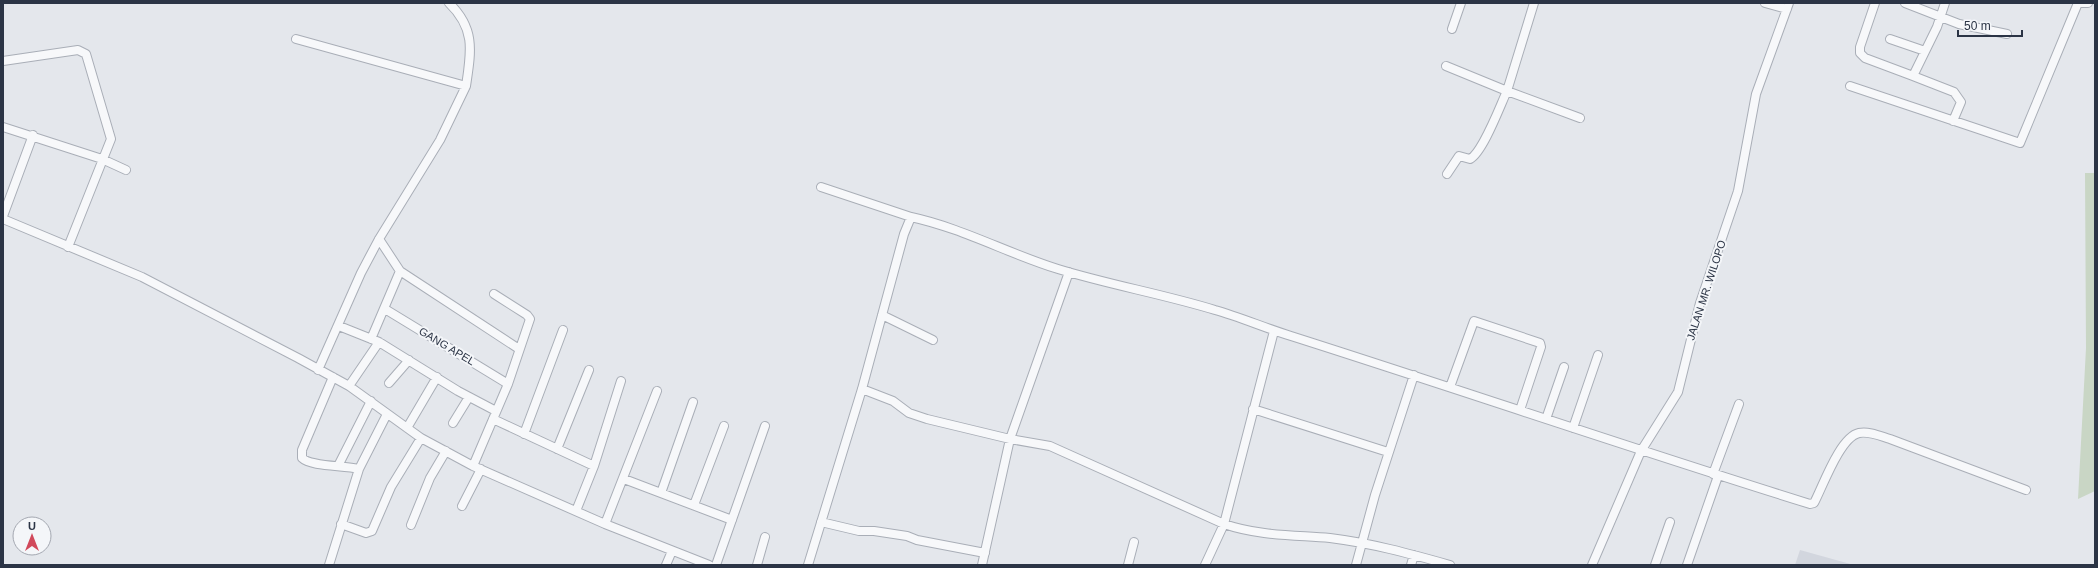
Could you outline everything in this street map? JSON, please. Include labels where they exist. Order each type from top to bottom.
[{"type":"street","points":[[318,370],[361,273],[379,239],[440,140],[466,86],[470,59],[469,35],[466,24],[449,3]]},
{"type":"street","points":[[1452,29],[1460,3]]},
{"type":"street","points":[[1447,174],[1459,156],[1470,159],[1474,157],[1487,136],[1507,91],[1534,3]]},
{"type":"street","points":[[1765,3],[1788,6]]},
{"type":"street","points":[[1875,3],[1860,47],[1860,53],[1865,58],[1954,92],[1960,99],[1958,110],[1953,121]]},
{"type":"street","points":[[1905,3],[1940,18],[1973,28],[2006,34]]},
{"type":"street","points":[[1913,76],[1940,18],[1945,3]]},
{"type":"street","points":[[1850,86],[2020,143],[2077,3],[2088,3]]},
{"type":"street","name":"JALAN MR. WILOPO","points":[[1592,565],[1641,451],[1678,392],[1700,303],[1738,191],[1756,94],[1788,6]]},
{"type":"street","points":[[1890,39],[1925,51]]},
{"type":"street","points":[[296,40],[466,86]]},
{"type":"street","points":[[3,61],[78,50],[83,51],[111,135],[68,247]]},
{"type":"street","points":[[1446,66],[1507,91],[1580,118]]},
{"type":"street","points":[[3,127],[33,135],[102,158],[126,170]]},
{"type":"street","points":[[33,135],[3,218],[68,247],[142,277],[333,377],[371,401],[421,438],[477,467],[605,524],[709,565]]},
{"type":"street","points":[[821,187],[978,239],[1012,253],[1069,272],[1216,310],[1274,331],[1414,375],[1715,475],[1812,505],[1842,446],[1858,433],[1868,432],[2026,490]]},
{"type":"street","points":[[808,565],[862,389],[904,234],[911,217]]},
{"type":"street","points":[[379,239],[400,272],[519,349]]},
{"type":"street","points":[[349,386],[375,340],[385,309],[400,272]]},
{"type":"street","points":[[982,565],[1010,439],[1069,272]]},
{"type":"street","points":[[462,506],[496,411],[508,384],[530,319],[494,294]]},
{"type":"street","name":"GANG APEL","points":[[385,309],[508,384]]},
{"type":"street","points":[[882,315],[934,340]]},
{"type":"street","points":[[1450,387],[1474,321],[1540,343],[1541,347],[1520,410]]},
{"type":"street","points":[[338,326],[375,340],[469,397],[496,411]]},
{"type":"street","points":[[524,434],[563,330]]},
{"type":"street","points":[[1205,565],[1224,524],[1274,331]]},
{"type":"street","points":[[1573,428],[1598,355]]},
{"type":"street","points":[[389,383],[409,360]]},
{"type":"street","points":[[1546,419],[1564,367]]},
{"type":"street","points":[[557,449],[589,370]]},
{"type":"street","points":[[1356,565],[1388,452],[1414,375]]},
{"type":"street","points":[[333,377],[302,450],[302,458],[307,462],[338,466],[347,465],[359,468]]},
{"type":"street","points":[[408,428],[437,377]]},
{"type":"street","points":[[576,511],[594,466],[621,381]]},
{"type":"street","points":[[862,389],[893,401],[909,413],[927,419],[1010,439],[1044,445],[1064,451],[1224,524],[1244,531],[1331,538],[1363,543],[1450,565]]},
{"type":"street","points":[[605,524],[624,480],[657,391]]},
{"type":"street","points":[[453,423],[469,397]]},
{"type":"street","points":[[338,466],[371,401]]},
{"type":"street","points":[[661,493],[693,402]]},
{"type":"street","points":[[1687,565],[1739,404]]},
{"type":"street","points":[[1253,409],[1388,452]]},
{"type":"street","points":[[329,565],[359,468],[387,414]]},
{"type":"street","points":[[493,419],[594,466]]},
{"type":"street","points":[[694,505],[724,426]]},
{"type":"street","points":[[716,565],[765,426]]},
{"type":"street","points":[[341,524],[366,533],[372,531],[391,487],[421,438]]},
{"type":"street","points":[[411,525],[430,478],[446,451]]},
{"type":"street","points":[[624,480],[732,520]]},
{"type":"street","points":[[821,522],[859,531],[874,531],[907,536],[918,540],[985,553]]},
{"type":"street","points":[[1655,565],[1670,522]]},
{"type":"street","points":[[757,565],[765,538]]},
{"type":"street","points":[[1128,565],[1134,542]]},
{"type":"street","points":[[666,565],[672,551]]},
{"type":"street","points":[[1411,565],[1414,555]]},
{"type":"shaded area","points":[[1800,550],[1854,565],[1795,565]]},
{"type":"green space","points":[[2085,173],[2095,173],[2095,491],[2078,499],[2086,348]]}]
